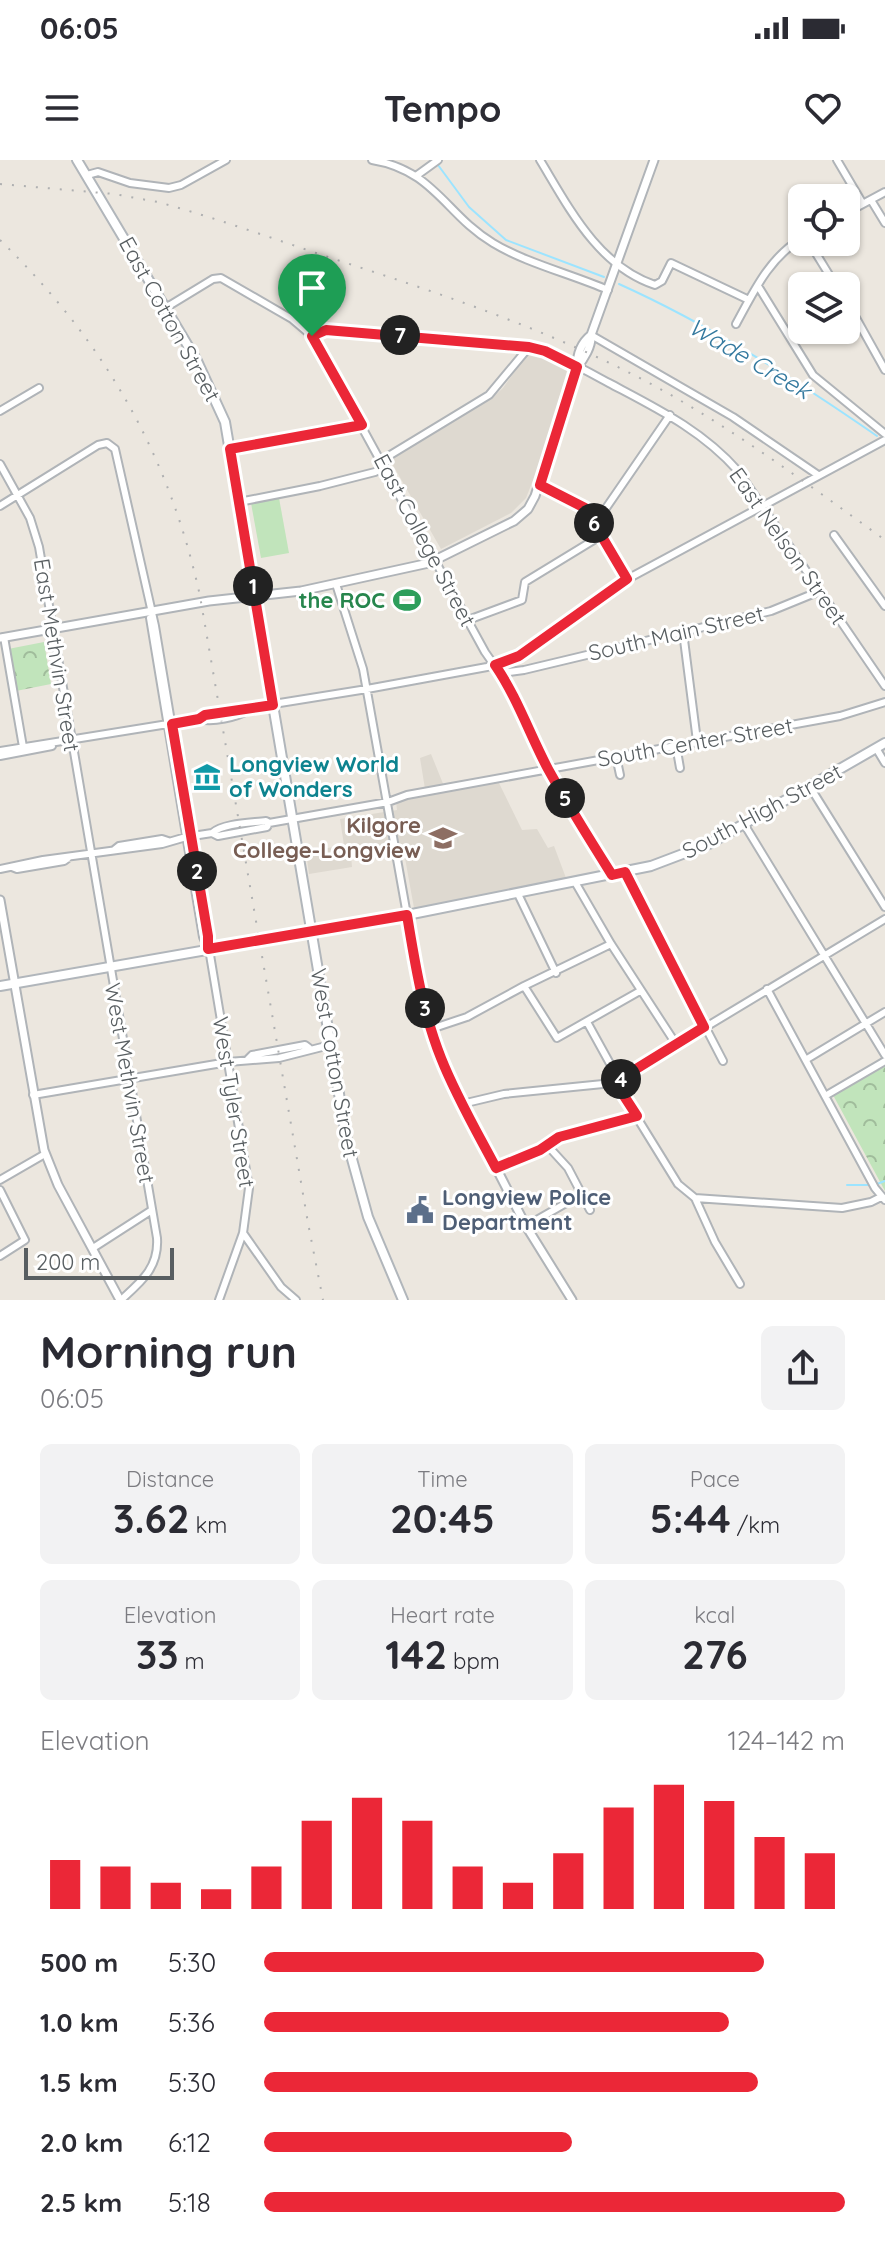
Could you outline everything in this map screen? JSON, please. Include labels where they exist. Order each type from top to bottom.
[{"type":"main road","name":"East Cotton Street","points":[[77,160],[167,307],[217,399],[230,449],[293,818]]},
{"type":"main road","name":"South High Street","points":[[0,986],[407,915],[625,872],[689,853],[885,743]]},
{"type":"main road","name":"West Cotton Street","points":[[293,818],[347,1141],[359,1190],[382,1256],[403,1300]]},
{"type":"street","points":[[87,175],[98,172],[130,183],[173,188],[226,160]]},
{"type":"street","points":[[372,160],[392,164],[416,176],[494,244],[608,290]]},
{"type":"street","points":[[416,176],[438,160]]},
{"type":"street","points":[[540,160],[578,221],[617,264],[654,285],[662,281],[671,263],[749,300]]},
{"type":"street","points":[[23,747],[2,637],[200,603],[255,598],[336,584],[437,560],[519,518],[528,509],[540,485],[577,367],[577,357],[591,335],[654,160]]},
{"type":"street","points":[[837,160],[863,204]]},
{"type":"street","points":[[860,206],[885,192]]},
{"type":"street","points":[[871,200],[885,223]]},
{"type":"street","points":[[736,324],[776,257],[788,248]]},
{"type":"street","name":"East College Street","points":[[167,307],[221,278],[292,319],[312,336],[507,685],[548,769],[612,875]]},
{"type":"street","points":[[0,754],[199,719],[205,721],[221,715],[241,714],[273,705],[514,659],[627,579],[885,437],[816,378],[758,286]]},
{"type":"street","points":[[860,325],[885,370]]},
{"type":"street","name":"East Nelson Street","points":[[312,336],[326,330],[361,331],[529,347],[545,351],[670,415],[702,436],[723,455],[762,506],[885,686]]},
{"type":"street","points":[[591,335],[733,417],[818,475]]},
{"type":"street","points":[[239,502],[320,486],[384,464],[489,395],[529,347]]},
{"type":"street","points":[[0,411],[39,388]]},
{"type":"street","points":[[596,526],[670,415]]},
{"type":"street","points":[[230,449],[362,425]]},
{"type":"street","name":"West Tyler Street","points":[[18,495],[94,447],[107,443],[115,449],[150,612],[149,627],[169,724],[203,937],[208,949],[249,1188],[243,1233],[219,1300]]},
{"type":"street","name":"East Methvin Street","points":[[0,464],[18,495],[37,539],[92,854]]},
{"type":"street","points":[[540,485],[581,504],[627,579]]},
{"type":"street","points":[[0,506],[18,495]]},
{"type":"street","points":[[590,516],[604,511]]},
{"type":"street","points":[[468,620],[522,600],[525,582],[602,535]]},
{"type":"street","points":[[834,535],[885,606]]},
{"type":"street","points":[[336,584],[367,689],[407,915],[431,1029],[462,1104],[567,1298]]},
{"type":"street","name":"South Main Street","points":[[495,665],[511,672],[771,611],[820,591]]},
{"type":"street","points":[[683,632],[697,741]]},
{"type":"street","points":[[514,659],[522,667],[530,667]]},
{"type":"street","name":"South Center Street","points":[[0,869],[54,863],[119,846],[162,839],[168,841],[212,833],[218,836],[240,828],[267,827],[269,823],[388,802],[396,797],[840,716],[885,702]]},
{"type":"street","points":[[0,754],[23,747],[55,744]]},
{"type":"street","points":[[676,745],[680,768]]},
{"type":"street","points":[[876,748],[885,763]]},
{"type":"street","points":[[616,756],[620,775]]},
{"type":"street","points":[[810,787],[885,907]]},
{"type":"street","points":[[744,824],[885,1058],[825,1096]]},
{"type":"street","name":"West Methvin Street","points":[[92,854],[157,1244],[155,1259],[144,1279],[121,1300]]},
{"type":"street","points":[[625,872],[723,1061]]},
{"type":"street","points":[[575,882],[640,991],[676,1044]]},
{"type":"street","points":[[518,894],[556,973]]},
{"type":"street","points":[[0,900],[45,1154],[58,1185],[121,1300]]},
{"type":"street","points":[[462,1104],[504,1094],[617,1081],[885,919]]},
{"type":"street","points":[[431,1029],[467,1017],[611,944]]},
{"type":"street","points":[[524,986],[556,1038],[640,991]]},
{"type":"street","points":[[695,1198],[842,1208],[883,1199],[767,989]]},
{"type":"street","points":[[807,1059],[885,1012]]},
{"type":"street","points":[[587,1022],[617,1081],[678,1184],[695,1198],[715,1242],[740,1284]]},
{"type":"street","points":[[33,1095],[306,1052],[309,1048],[330,1045]]},
{"type":"street","points":[[496,1168],[559,1137],[637,1116]]},
{"type":"street","points":[[547,1145],[563,1161],[590,1210]]},
{"type":"street","points":[[0,1180],[45,1154]]},
{"type":"street","points":[[0,1190],[25,1240],[0,1256]]},
{"type":"street","points":[[526,1226],[582,1194]]},
{"type":"street","points":[[93,1248],[152,1210]]},
{"type":"street","points":[[243,1233],[281,1287],[296,1300]]},
{"type":"shaded area","points":[[529,351],[568,367],[544,452],[526,498],[511,513],[441,549],[390,460],[491,399],[503,388]]},
{"type":"shaded area","name":"Kilgore College-Longview","points":[[431,754],[446,791],[498,781],[522,830],[537,829],[548,848],[554,846],[566,878],[414,908],[403,847],[351,855],[352,867],[309,874],[306,852],[344,845],[340,819],[397,810],[396,801],[426,795],[420,758]]},
{"type":"green space","points":[[279,498],[289,553],[261,558],[251,503]]},
{"type":"green space","points":[[44,642],[51,684],[16,691],[8,649]]},
{"type":"green space","points":[[885,1066],[885,1191],[833,1095]]},
{"type":"waterway","name":"Wade Creek","points":[[438,165],[469,207],[506,240],[604,277]]},
{"type":"waterway","name":"Wade Creek","points":[[619,284],[752,354],[877,436]]},
{"type":"waterway","points":[[877,1184],[885,1181]]},
{"type":"waterway","points":[[847,1185],[868,1185]]},
{"type":"railway","points":[[0,184],[114,194],[158,202],[414,285],[535,330],[614,365],[683,402],[771,459],[885,540]]},
{"type":"railway","points":[[0,240],[71,318],[101,360],[151,448],[187,544],[200,596],[323,1300]]},
{"type":"place","name":"the ROC","points":[[407,600]]},
{"type":"place","name":"Longview World of Wonders","points":[[207,777]]},
{"type":"place","name":"Kilgore College-Longview","points":[[443,838]]},
{"type":"place","name":"Longview Police Department","points":[[420,1210]]},
{"type":"route","points":[[326,330],[361,331],[529,347],[545,351],[577,367],[540,485],[585,508],[627,579],[606,591],[519,656],[495,665],[548,769],[612,875],[625,872],[704,1027],[615,1082],[637,1116],[559,1137],[540,1150],[496,1168],[437,1047],[426,1012],[407,915],[208,949],[172,724],[205,715],[273,705],[230,449],[362,425],[312,336],[326,330]]}]
